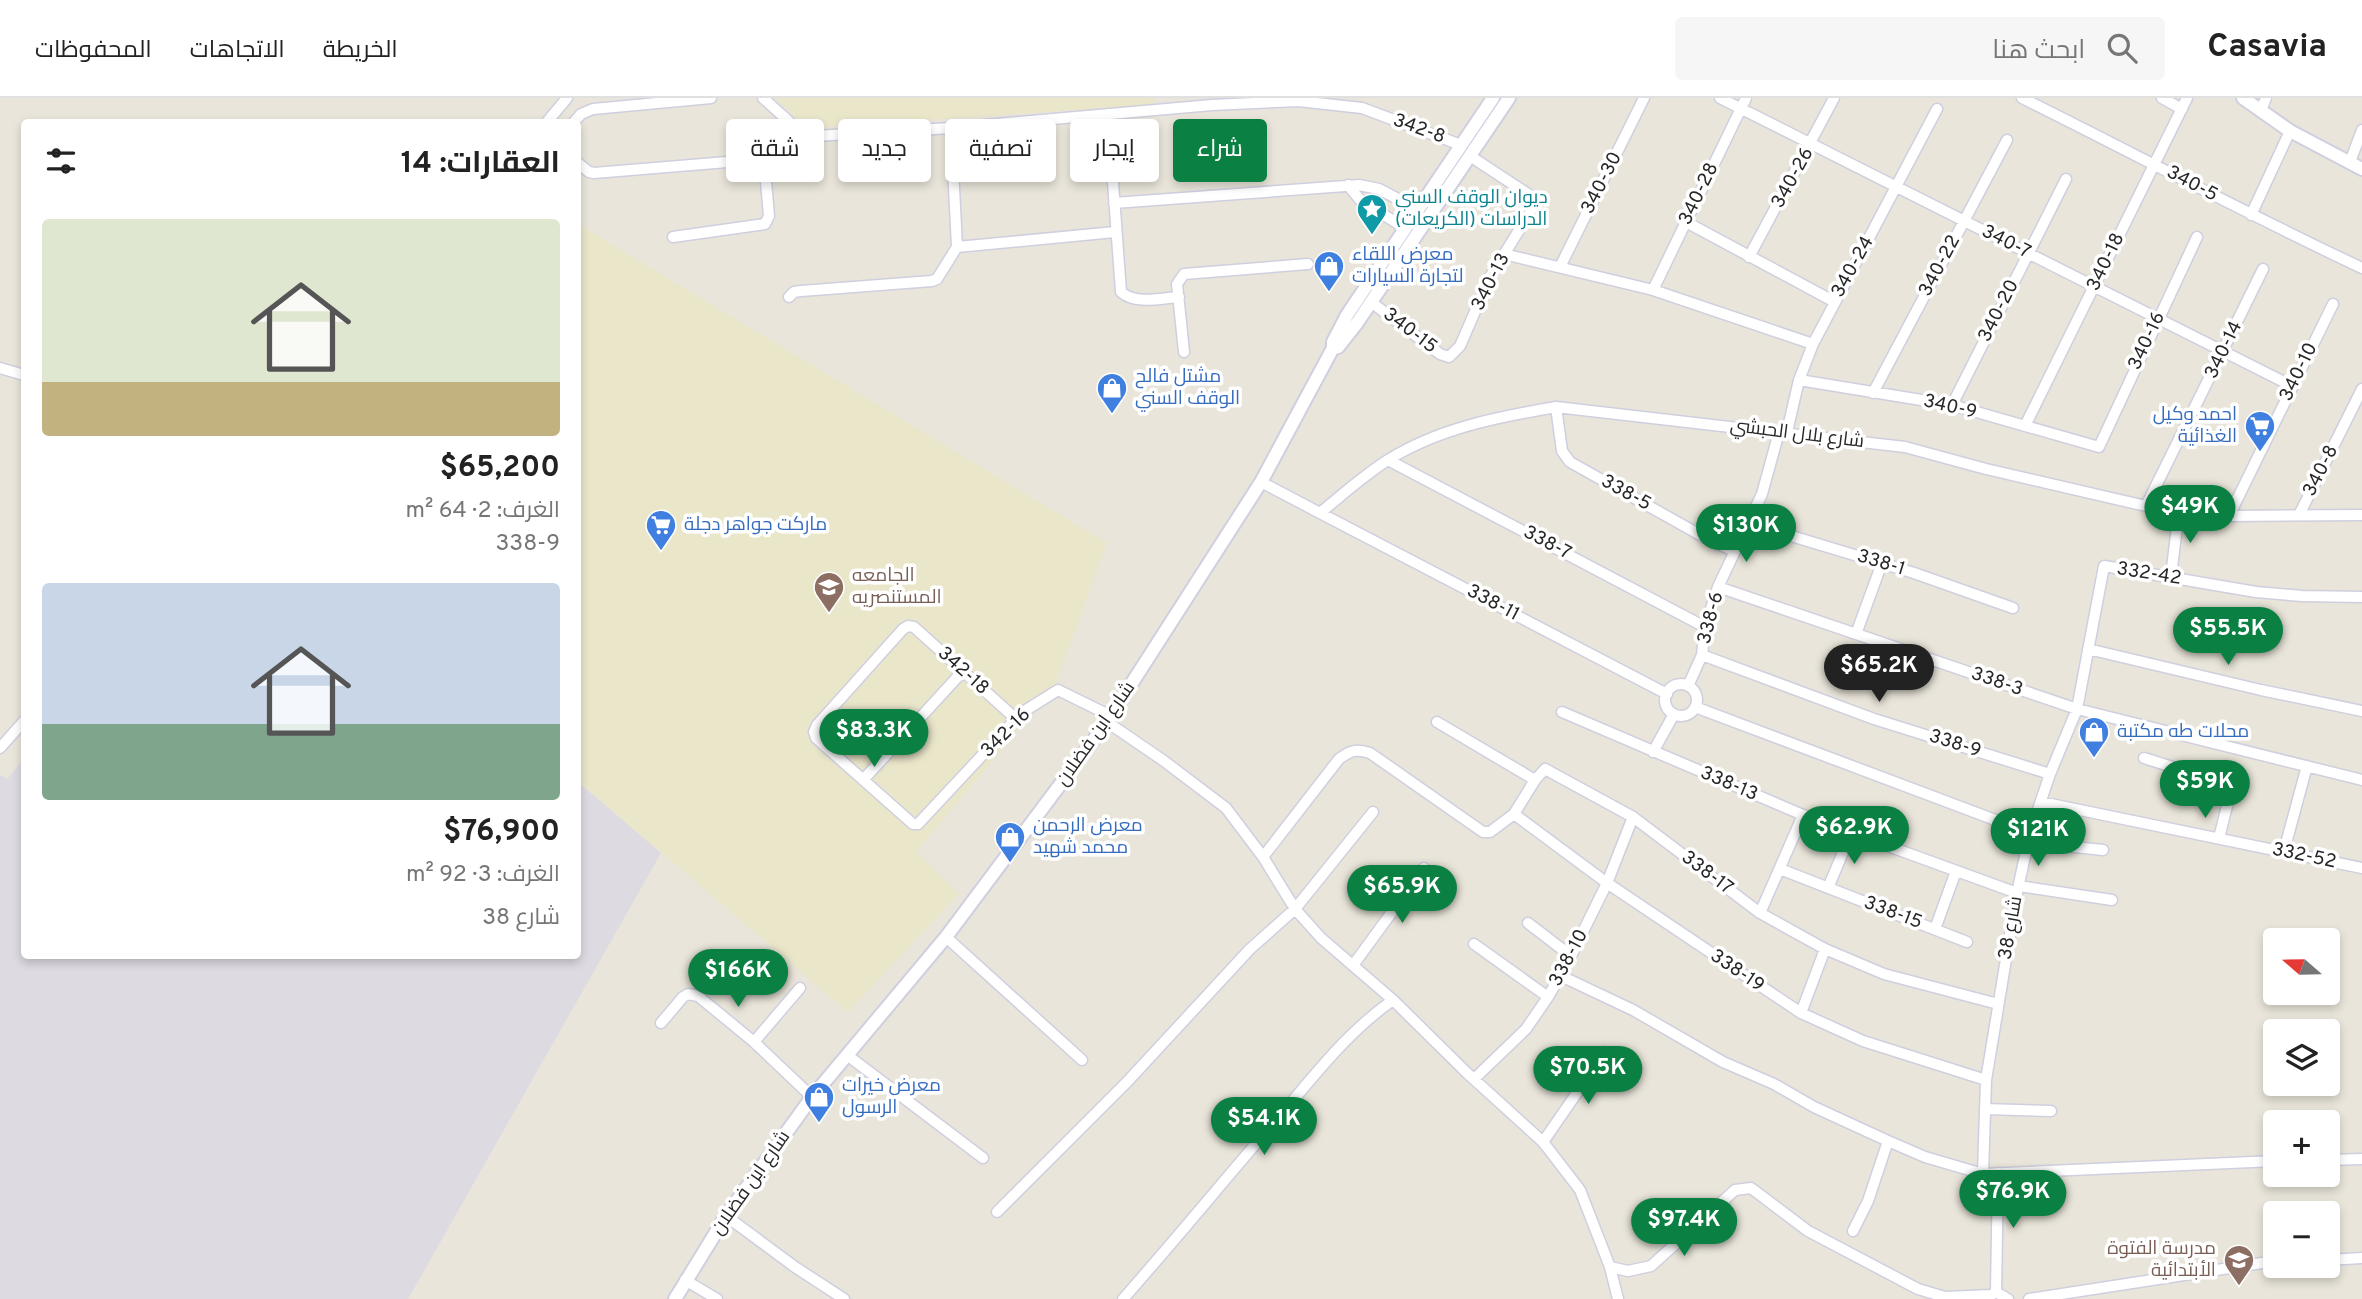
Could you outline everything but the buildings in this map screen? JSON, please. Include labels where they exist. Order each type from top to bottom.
[{"type":"street","points":[[550,119],[567,98]]},
{"type":"street","points":[[576,119],[580,114],[593,109],[711,98]]},
{"type":"street","name":"342-8","points":[[763,98],[786,119]]},
{"type":"street","name":"شارع ابن فضلان","points":[[675,1299],[726,1216],[812,1097],[946,937],[1109,719],[1261,482],[1333,348],[1332,342],[1347,315],[1493,98]]},
{"type":"street","name":"شارع ابن فضلان","points":[[1333,348],[1338,347],[1346,338],[1509,98]]},
{"type":"street","name":"340-30","points":[[1560,267],[1644,98]]},
{"type":"street","name":"340-7","points":[[1720,98],[2292,386]]},
{"type":"street","name":"340-28","points":[[1653,290],[1746,98]]},
{"type":"street","name":"340-26","points":[[1749,257],[1834,98]]},
{"type":"street","name":"340-5","points":[[2022,98],[2251,215],[2362,268]]},
{"type":"street","points":[[2162,98],[2182,108]]},
{"type":"street","name":"340-18","points":[[2025,426],[2187,98]]},
{"type":"street","points":[[2243,98],[2263,104],[2290,131],[2356,166],[2362,130]]},
{"type":"street","name":"342-8","points":[[1052,119],[1273,102],[1323,102],[1362,108],[1461,145]]},
{"type":"street","name":"340-24","points":[[1783,432],[1799,380],[1833,301],[1897,187],[1937,108]]},
{"type":"street","points":[[1108,114],[1121,292],[1126,297],[1137,300],[1179,297]]},
{"type":"street","name":"342-8","points":[[824,135],[945,128]]},
{"type":"street","points":[[2251,215],[2290,131]]},
{"type":"street","name":"340-22","points":[[1873,393],[2007,139]]},
{"type":"street","name":"340-13","points":[[1449,357],[1460,346],[1490,277],[1531,211],[1532,200],[1528,194],[1469,156]]},
{"type":"street","points":[[581,165],[594,173],[726,162]]},
{"type":"street","name":"340-20","points":[[1952,405],[2066,179]]},
{"type":"street","points":[[673,237],[765,225],[769,216],[766,182]]},
{"type":"street","points":[[789,298],[794,292],[801,291],[932,281],[939,276],[957,247],[954,182]]},
{"type":"street","points":[[1114,203],[1348,185],[1379,189],[1418,209]]},
{"type":"street","points":[[1348,185],[1361,201],[1405,228]]},
{"type":"street","points":[[1686,222],[1833,301]]},
{"type":"street","points":[[957,247],[1115,232]]},
{"type":"street","name":"340-16","points":[[2099,447],[2197,237]]},
{"type":"street","points":[[1504,254],[1653,290],[1813,344]]},
{"type":"street","points":[[1184,352],[1177,285],[1184,274],[1308,264]]},
{"type":"street","name":"340-14","points":[[2146,506],[2263,269]]},
{"type":"street","name":"340-15","points":[[1371,302],[1432,350],[1449,357]]},
{"type":"street","name":"340-10","points":[[2229,516],[2333,304]]},
{"type":"street","points":[[0,368],[21,374]]},
{"type":"street","name":"340-9","points":[[1799,380],[1952,405],[2099,447]]},
{"type":"street","name":"340-8","points":[[2299,515],[2362,389]]},
{"type":"street","name":"شارع بلال الحبشي","points":[[1320,513],[1388,460],[1436,435],[1509,415],[1556,407],[1905,447],[1986,469],[2146,506],[2229,516],[2362,515]]},
{"type":"street","name":"338-5","points":[[1556,407],[1562,451],[1567,459],[1711,541],[1734,551]]},
{"type":"street","name":"338-6","points":[[1688,686],[1702,655],[1705,627],[1718,587],[1762,494],[1783,432]]},
{"type":"street","name":"338-7","points":[[1388,460],[1705,627]]},
{"type":"street","points":[[1261,482],[1320,513]]},
{"type":"street","points":[[2171,576],[2179,509]]},
{"type":"street","name":"338-11","points":[[1320,513],[1667,694]]},
{"type":"street","name":"338-1","points":[[1748,523],[1882,563],[2013,608]]},
{"type":"street","points":[[1856,634],[1882,563]]},
{"type":"street","name":"332-42","points":[[2104,566],[2256,592],[2362,597]]},
{"type":"street","name":"شارع 38","points":[[1983,1174],[1986,1080],[2018,889],[2029,838],[2050,774],[2077,709],[2104,566]]},
{"type":"street","name":"338-3","points":[[1718,587],[2077,709],[2362,780]]},
{"type":"street","name":"342-18","points":[[863,780],[816,738],[814,732],[817,725],[908,626],[914,627],[1016,719]]},
{"type":"street","points":[[2088,649],[2362,711]]},
{"type":"street","name":"338-9","points":[[1702,655],[1874,719],[2050,774]]},
{"type":"street","points":[[863,780],[963,671]]},
{"type":"street","points":[[1688,686],[1695,692],[1695,707],[1684,716],[1674,714],[1667,708],[1667,694],[1673,687],[1688,686]]},
{"type":"street","name":"342-16","points":[[863,780],[913,824],[918,824],[1016,719],[1058,690],[1109,719]]},
{"type":"street","points":[[1695,707],[2029,838],[2103,850]]},
{"type":"street","name":"338-13","points":[[1562,712],[1802,815],[1956,871],[2018,889],[2112,900]]},
{"type":"street","points":[[1653,752],[1674,714]]},
{"type":"street","points":[[1109,719],[1226,808],[1263,857],[1295,909],[1321,938],[1354,964],[1543,1142],[1580,1190],[1610,1267],[1618,1299]]},
{"type":"street","points":[[1263,857],[1339,759],[1358,749],[1370,753],[1483,832],[1490,832],[1514,814],[1535,780],[1437,722]]},
{"type":"street","points":[[0,748],[21,724]]},
{"type":"street","points":[[2144,758],[2226,783],[2230,794],[2219,838]]},
{"type":"street","points":[[2284,851],[2307,766]]},
{"type":"street","name":"338-17","points":[[1535,780],[1545,769],[1633,817],[1760,913],[1825,949],[1884,974],[1998,1004]]},
{"type":"street","name":"332-52","points":[[2041,802],[2362,868]]},
{"type":"street","points":[[997,1212],[1128,1082],[1250,949],[1295,909],[1373,812]]},
{"type":"street","name":"338-19","points":[[1514,814],[1607,883],[1801,1013],[1863,1041],[1986,1080]]},
{"type":"street","points":[[1760,913],[1802,815]]},
{"type":"street","name":"338-10","points":[[1474,1079],[1526,1029],[1561,976],[1607,883],[1633,817]]},
{"type":"street","points":[[1828,888],[1851,833]]},
{"type":"street","points":[[1354,964],[1424,868]]},
{"type":"street","name":"338-15","points":[[1780,869],[1967,942]]},
{"type":"street","points":[[1935,929],[1956,871]]},
{"type":"street","points":[[1528,923],[1571,956]]},
{"type":"street","points":[[946,937],[1082,1060]]},
{"type":"street","points":[[1475,944],[1548,997]]},
{"type":"street","points":[[1801,1013],[1825,949]]},
{"type":"street","points":[[1561,976],[1633,1010],[1723,1062],[1774,1084],[1814,1107],[1925,1157],[1983,1174],[2263,1162]]},
{"type":"street","points":[[754,1042],[800,988]]},
{"type":"street","points":[[661,1023],[683,997],[692,994],[698,996],[754,1042],[812,1097]]},
{"type":"street","points":[[1123,1299],[1328,1057],[1372,1014],[1393,1000]]},
{"type":"street","points":[[1543,1142],[1605,1052]]},
{"type":"street","points":[[848,1055],[983,1158]]},
{"type":"street","points":[[1985,1109],[2051,1111]]},
{"type":"street","points":[[1853,1231],[1868,1201],[1888,1141]]},
{"type":"street","points":[[2340,1160],[2362,1159]]},
{"type":"street","points":[[1996,1292],[1998,1173]]},
{"type":"street","points":[[1610,1267],[1628,1271],[1651,1266],[1735,1190],[1745,1187],[1757,1191],[1791,1220],[1826,1241],[1929,1297],[1991,1295],[1996,1292]]},
{"type":"street","points":[[726,1216],[844,1299]]},
{"type":"street","points":[[2340,1259],[2362,1258]]},
{"type":"street","points":[[2029,1299],[2263,1262]]},
{"type":"street","points":[[685,1280],[717,1299]]},
{"type":"street","points":[[1996,1292],[2008,1299]]},
{"type":"shaded area","points":[[776,98],[1156,98],[1151,105],[931,120],[838,119],[838,126],[824,127],[824,119],[797,119]]},
{"type":"shaded area","name":"الجامعه المستنصريه","points":[[581,226],[1107,543],[1055,686],[916,852],[959,894],[848,1012],[581,784]]},
{"type":"shaded area","points":[[21,763],[21,959],[581,959],[581,785],[661,853],[408,1299],[0,1299],[0,775],[7,779]]},
{"type":"place","name":"ديوان الوقف السني الدراسات (الكريعات)","points":[[1372,236]]},
{"type":"place","name":"معرض اللقاء لتجارة السيارات","points":[[1329,293]]},
{"type":"place","name":"مشتل فالح الوقف السني","points":[[1112,415]]},
{"type":"place","name":"احمد وكيل الغذائية","points":[[2260,453]]},
{"type":"place","name":"ماركت جواهر دجلة","points":[[661,552]]},
{"type":"place","name":"الجامعه المستنصريه","points":[[829,614]]},
{"type":"place","name":"محلات طه مكتبة","points":[[2094,759]]},
{"type":"place","name":"معرض الرحمن محمد شهيد","points":[[1010,864]]},
{"type":"place","name":"معرض خيرات الرسول","points":[[819,1124]]},
{"type":"place","name":"مدرسة الفتوة الأبتدائية","points":[[2239,1287]]}]
